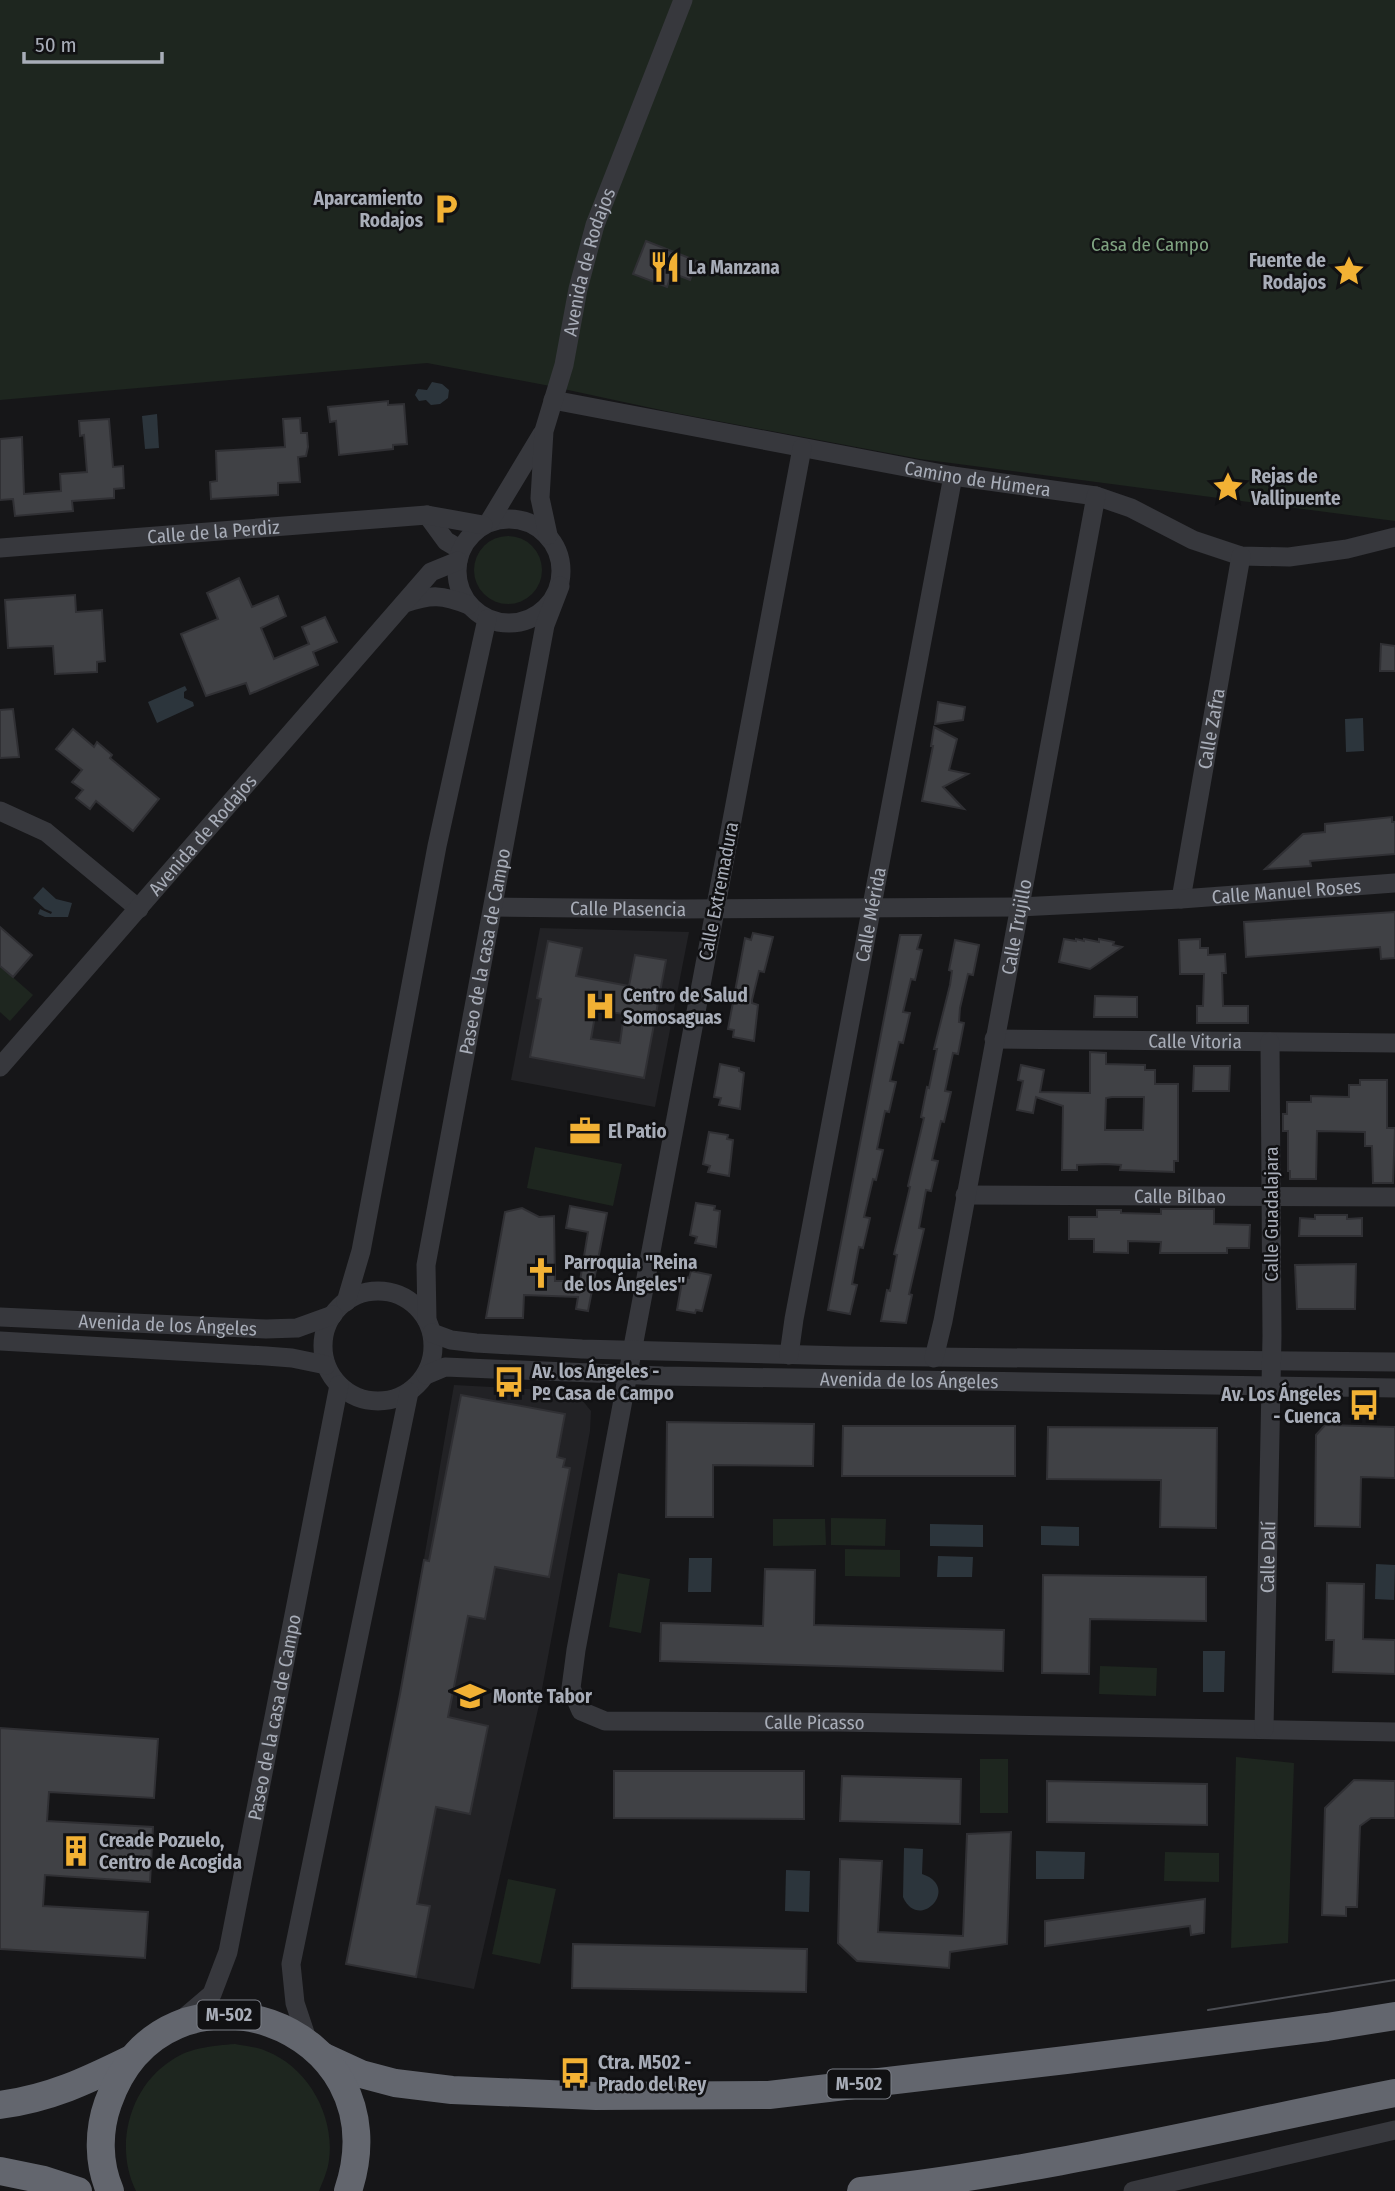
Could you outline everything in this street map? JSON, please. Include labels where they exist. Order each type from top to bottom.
[{"type":"highway","name":"M-502","points":[[110,2191],[102,2161],[103,2117],[114,2087],[134,2057],[150,2042],[172,2028],[209,2017],[246,2016],[269,2021],[361,2074],[395,2083],[452,2090],[596,2096],[769,2095],[1066,2060],[1395,2016]]},
{"type":"highway","name":"M-502","points":[[316,2050],[340,2078],[350,2102],[357,2142],[355,2166],[348,2191]]},
{"type":"highway","name":"M-502","points":[[0,2105],[74,2087],[134,2057]]},
{"type":"highway","points":[[861,2191],[933,2183],[1073,2159],[1395,2093]]},
{"type":"highway","points":[[0,2171],[44,2180],[78,2191]]},
{"type":"street","name":"Avenida de Rodajos","points":[[486,524],[544,431],[564,365],[578,289],[595,225],[683,0]]},
{"type":"street","name":"Camino de Húmera","points":[[554,400],[953,475],[1096,496],[1130,508],[1193,540],[1241,556],[1289,557],[1347,549],[1395,537]]},
{"type":"street","name":"Avenida de Rodajos","points":[[544,431],[540,498],[548,535]]},
{"type":"street","name":"Calle Extremadura","points":[[628,1375],[802,448]]},
{"type":"street","name":"Calle Mérida","points":[[789,1355],[870,908],[953,475]]},
{"type":"street","name":"Calle Trujillo","points":[[934,1357],[943,1321],[1096,496]]},
{"type":"street","name":"Calle de la Perdiz","points":[[0,548],[427,515],[486,524]]},
{"type":"street","points":[[427,515],[460,555]]},
{"type":"street","points":[[404,604],[434,596],[446,596],[469,605],[487,619],[505,624],[522,622],[539,615],[552,602],[560,586],[561,559],[548,535],[536,525],[521,519],[505,518],[486,524],[470,536],[460,555],[457,576],[469,605]]},
{"type":"street","name":"Avenida de Rodajos","points":[[0,1067],[431,572],[460,555]]},
{"type":"street","name":"Calle Zafra","points":[[1181,899],[1241,556]]},
{"type":"street","name":"Paseo de la casa de Campo","points":[[429,1326],[426,1265],[545,625],[560,586]]},
{"type":"street","points":[[339,1308],[362,1293],[381,1291],[399,1295],[415,1305],[429,1326],[433,1347],[426,1375],[409,1392],[391,1400],[372,1401],[354,1396],[339,1385],[326,1365],[323,1348],[325,1331],[339,1308],[361,1251],[434,859],[487,619]]},
{"type":"street","points":[[0,811],[46,832],[139,909]]},
{"type":"street","name":"Calle Manuel Roses","points":[[1181,899],[1395,884]]},
{"type":"street","name":"Calle Plasencia","points":[[494,907],[1019,907],[1181,899]]},
{"type":"street","name":"Calle Vitoria","points":[[994,1039],[1395,1043]]},
{"type":"street","name":"Calle Guadalajara","points":[[1270,1042],[1270,1386]]},
{"type":"street","name":"Calle Bilbao","points":[[965,1195],[1395,1197]]},
{"type":"street","name":"Avenida de los Ángeles","points":[[0,1317],[267,1329],[297,1328],[339,1308]]},
{"type":"street","name":"Avenida de los Ángeles","points":[[429,1326],[451,1340],[476,1343],[633,1350],[789,1355],[1395,1362]]},
{"type":"street","name":"Avenida de los Ángeles","points":[[0,1341],[292,1358],[326,1365]]},
{"type":"street","name":"Avenida de los Ángeles","points":[[426,1375],[445,1367],[628,1375],[1395,1388]]},
{"type":"street","name":"Calle Picasso","points":[[628,1375],[576,1650],[571,1688],[581,1711],[605,1721],[838,1722],[1395,1732]]},
{"type":"street","name":"Paseo de la casa de Campo","points":[[172,2028],[212,1994],[228,1952],[339,1385]]},
{"type":"street","name":"Calle Dalí","points":[[1264,1729],[1270,1386]]},
{"type":"street","points":[[316,2050],[295,2003],[291,1964],[409,1392]]},
{"type":"street","points":[[1133,2191],[1395,2130]]},
{"type":"shaded area","points":[[432,382],[442,384],[449,390],[448,398],[440,404],[431,405],[426,400],[419,401],[415,395],[418,389],[427,390]]},
{"type":"shaded area","points":[[157,414],[159,448],[145,449],[142,416]]},
{"type":"shaded area","points":[[185,686],[187,690],[184,692],[184,698],[193,702],[194,706],[157,723],[148,702]]},
{"type":"shaded area","points":[[1363,718],[1364,751],[1346,752],[1345,719]]},
{"type":"shaded area","points":[[43,887],[56,899],[72,903],[68,917],[45,917],[38,914],[40,909],[51,914],[52,912],[33,898]]},
{"type":"shaded area","name":"Centro de Salud Somosaguas","points":[[540,928],[689,932],[655,1107],[511,1080]]},
{"type":"shaded area","name":"Monte Tabor","points":[[454,1385],[565,1391],[578,1395],[591,1411],[590,1431],[539,1705],[474,1989],[346,1964],[402,1686]]},
{"type":"shaded area","points":[[930,1524],[983,1525],[983,1547],[930,1546]]},
{"type":"shaded area","points":[[1041,1526],[1079,1527],[1079,1546],[1041,1545]]},
{"type":"shaded area","points":[[938,1556],[973,1557],[972,1577],[937,1577]]},
{"type":"shaded area","points":[[689,1558],[712,1558],[711,1592],[688,1592]]},
{"type":"shaded area","points":[[1376,1564],[1395,1565],[1394,1600],[1375,1599]]},
{"type":"shaded area","points":[[1203,1651],[1225,1651],[1224,1692],[1203,1692]]},
{"type":"shaded area","points":[[904,1848],[923,1849],[922,1874],[933,1880],[938,1888],[934,1904],[927,1909],[910,1907],[903,1897]]},
{"type":"shaded area","points":[[1036,1851],[1085,1852],[1084,1879],[1036,1879]]},
{"type":"shaded area","points":[[786,1870],[810,1871],[809,1912],[785,1911]]},
{"type":"green space","name":"Casa de Campo","points":[[0,0],[1395,0],[1395,521],[920,459],[427,363],[0,400]]},
{"type":"green space","points":[[508,536],[521,539],[532,546],[539,557],[542,570],[539,583],[532,594],[521,601],[508,604],[495,601],[484,594],[477,583],[474,570],[477,557],[484,546],[495,539]]},
{"type":"green space","points":[[0,966],[33,995],[10,1021],[0,1012]]},
{"type":"green space","points":[[535,1147],[622,1164],[613,1206],[527,1188]]},
{"type":"green space","points":[[831,1518],[886,1519],[885,1546],[831,1545]]},
{"type":"green space","points":[[773,1519],[825,1519],[826,1545],[773,1546]]},
{"type":"green space","points":[[845,1549],[900,1550],[900,1577],[845,1576]]},
{"type":"green space","points":[[618,1573],[650,1579],[641,1633],[609,1627]]},
{"type":"green space","points":[[1100,1666],[1157,1668],[1156,1696],[1099,1694]]},
{"type":"green space","points":[[1236,1757],[1294,1763],[1288,1943],[1231,1948]]},
{"type":"green space","points":[[980,1759],[1008,1759],[1008,1813],[980,1813]]},
{"type":"green space","points":[[1165,1852],[1219,1853],[1219,1882],[1164,1881]]},
{"type":"green space","points":[[508,1879],[556,1889],[540,1964],[492,1954]]},
{"type":"green space","points":[[235,2044],[262,2050],[281,2058],[306,2081],[316,2095],[328,2127],[330,2143],[328,2168],[319,2191],[136,2191],[129,2174],[126,2137],[136,2102],[145,2086],[157,2072],[187,2052]]},
{"type":"building","name":"La Manzana","points":[[646,241],[697,261],[690,280],[672,273],[667,287],[633,274]]},
{"type":"building","points":[[388,401],[388,405],[404,404],[407,444],[393,445],[393,449],[339,455],[336,421],[330,422],[328,407]]},
{"type":"building","points":[[300,418],[301,433],[307,433],[308,447],[306,456],[298,457],[300,482],[278,483],[278,495],[211,499],[210,482],[217,481],[216,451],[285,447],[283,419]]},
{"type":"building","points":[[109,419],[113,467],[123,466],[124,488],[114,489],[114,498],[72,501],[73,511],[15,516],[13,499],[0,500],[0,439],[22,437],[24,494],[61,491],[60,474],[87,472],[84,435],[80,436],[79,421]]},
{"type":"building","points":[[239,578],[252,607],[278,596],[286,616],[261,628],[274,659],[309,644],[302,627],[325,617],[337,642],[313,652],[318,665],[250,694],[246,683],[206,696],[181,634],[218,619],[207,593]]},
{"type":"building","points":[[75,595],[76,612],[102,610],[105,661],[97,662],[97,672],[55,674],[53,646],[8,648],[5,600]]},
{"type":"building","points":[[1381,644],[1395,646],[1395,671],[1380,671]]},
{"type":"building","points":[[938,702],[965,707],[963,720],[935,724]]},
{"type":"building","points":[[13,709],[19,757],[0,758],[0,710]]},
{"type":"building","points":[[934,727],[957,739],[949,770],[968,774],[943,787],[964,809],[922,801]]},
{"type":"building","points":[[73,729],[94,747],[97,742],[112,755],[110,758],[159,799],[133,831],[96,801],[90,809],[76,798],[83,790],[72,782],[82,770],[56,749]]},
{"type":"building","points":[[1392,817],[1392,822],[1395,822],[1395,854],[1310,861],[1311,866],[1265,869],[1303,834],[1325,832],[1325,824]]},
{"type":"building","points":[[1395,912],[1395,958],[1381,959],[1380,947],[1246,957],[1244,922]]},
{"type":"building","points":[[0,927],[32,955],[13,977],[0,966]]},
{"type":"building","points":[[753,933],[773,937],[764,972],[759,971],[752,1000],[752,1003],[758,1005],[754,1041],[733,1037],[734,1030],[728,1029],[745,938],[751,940]]},
{"type":"building","points":[[900,935],[921,935],[917,949],[922,950],[903,1012],[910,1013],[903,1043],[899,1042],[890,1081],[896,1082],[889,1112],[885,1111],[877,1149],[883,1150],[864,1217],[870,1218],[863,1248],[859,1247],[852,1284],[857,1285],[850,1314],[828,1310]]},
{"type":"building","points":[[1064,939],[1099,942],[1099,939],[1122,947],[1090,969],[1059,962]]},
{"type":"building","points":[[1200,939],[1200,948],[1208,948],[1208,955],[1225,954],[1226,973],[1222,973],[1223,1006],[1248,1006],[1248,1023],[1197,1023],[1197,1006],[1203,1006],[1204,974],[1180,974],[1179,940]]},
{"type":"building","points":[[955,940],[979,945],[973,975],[968,974],[960,1008],[959,1022],[964,1023],[958,1054],[953,1053],[945,1091],[951,1092],[932,1160],[938,1161],[931,1191],[926,1190],[919,1228],[924,1229],[909,1294],[912,1295],[906,1323],[881,1321],[887,1290],[890,1291],[897,1255],[894,1254],[924,1118],[921,1117],[937,1049],[934,1049],[950,985],[952,971],[949,970]]},
{"type":"building","points":[[548,941],[582,948],[576,976],[629,986],[635,955],[666,960],[644,1078],[530,1057],[541,999],[537,998]],"holes":[[[596,1010],[624,1014],[620,1043],[591,1039]]]},
{"type":"building","points":[[1095,996],[1137,997],[1137,1017],[1094,1017]]},
{"type":"building","points":[[1090,1052],[1106,1053],[1106,1064],[1145,1065],[1145,1070],[1155,1070],[1155,1084],[1178,1084],[1178,1161],[1174,1161],[1174,1172],[1120,1170],[1121,1165],[1106,1164],[1077,1165],[1077,1170],[1062,1170],[1063,1106],[1036,1097],[1033,1113],[1017,1110],[1023,1081],[1018,1080],[1021,1065],[1044,1070],[1040,1092],[1090,1093]],"holes":[[[1144,1097],[1143,1130],[1105,1130],[1106,1098]]]},
{"type":"building","points":[[720,1064],[739,1068],[739,1071],[744,1073],[740,1109],[719,1105],[721,1098],[714,1097]]},
{"type":"building","points":[[1194,1066],[1230,1066],[1229,1091],[1193,1091]]},
{"type":"building","points":[[1360,1080],[1387,1080],[1387,1128],[1395,1128],[1393,1183],[1373,1183],[1372,1146],[1365,1146],[1365,1132],[1317,1131],[1316,1179],[1290,1179],[1288,1131],[1283,1131],[1283,1114],[1287,1114],[1287,1102],[1311,1102],[1311,1096],[1349,1097],[1349,1085],[1360,1085]]},
{"type":"building","points":[[709,1132],[728,1135],[727,1139],[733,1140],[729,1176],[708,1172],[710,1166],[703,1164]]},
{"type":"building","points":[[696,1203],[715,1206],[714,1210],[720,1211],[716,1247],[695,1243],[697,1237],[690,1235]]},
{"type":"building","points":[[570,1206],[607,1213],[588,1311],[576,1309],[578,1297],[524,1295],[523,1318],[486,1318],[505,1212],[522,1208],[539,1217],[554,1216],[555,1281],[580,1281],[588,1232],[566,1228]]},
{"type":"building","points":[[1161,1209],[1214,1209],[1214,1224],[1250,1225],[1249,1248],[1227,1248],[1227,1253],[1160,1253],[1161,1242],[1128,1241],[1128,1253],[1094,1252],[1094,1239],[1069,1239],[1069,1217],[1097,1217],[1097,1210],[1161,1214]]},
{"type":"building","points":[[1315,1215],[1362,1218],[1362,1236],[1299,1236],[1300,1218],[1315,1219]]},
{"type":"building","points":[[1356,1264],[1355,1309],[1297,1309],[1295,1265]]},
{"type":"building","points":[[691,1271],[711,1275],[702,1311],[696,1310],[695,1313],[677,1310],[683,1276],[689,1278]]},
{"type":"building","points":[[461,1395],[565,1414],[557,1457],[565,1459],[563,1467],[570,1468],[549,1577],[495,1567],[485,1619],[468,1616],[448,1717],[488,1726],[470,1814],[436,1807],[417,1904],[430,1906],[416,1977],[346,1964],[424,1560],[429,1561]]},
{"type":"building","points":[[667,1422],[814,1424],[813,1466],[713,1465],[713,1517],[666,1517]]},
{"type":"building","points":[[1325,1425],[1395,1427],[1395,1478],[1361,1477],[1360,1527],[1315,1526],[1316,1435]]},
{"type":"building","points":[[843,1426],[1015,1426],[1015,1476],[842,1476]]},
{"type":"building","points":[[1048,1427],[1217,1428],[1216,1528],[1160,1527],[1161,1480],[1047,1479]]},
{"type":"building","points":[[765,1569],[815,1570],[814,1625],[1004,1630],[1003,1671],[660,1661],[661,1623],[763,1626]]},
{"type":"building","points":[[1043,1575],[1206,1577],[1206,1621],[1090,1619],[1089,1674],[1042,1673]]},
{"type":"building","points":[[1327,1583],[1364,1584],[1363,1639],[1395,1640],[1395,1674],[1333,1672],[1334,1640],[1326,1640]]},
{"type":"building","name":"Creade Pozuelo, Centro de Acogida","points":[[0,1728],[158,1739],[154,1798],[49,1792],[47,1821],[153,1827],[150,1882],[45,1875],[43,1906],[148,1912],[145,1958],[0,1949]]},
{"type":"building","points":[[614,1771],[804,1771],[804,1819],[614,1818]]},
{"type":"building","points":[[842,1776],[961,1779],[960,1824],[840,1821]]},
{"type":"building","points":[[1354,1780],[1395,1781],[1395,1818],[1371,1818],[1360,1826],[1357,1907],[1346,1907],[1346,1916],[1322,1915],[1325,1808]]},
{"type":"building","points":[[1047,1781],[1207,1784],[1207,1825],[1047,1822]]},
{"type":"building","points":[[1011,1832],[1007,1944],[950,1952],[949,1968],[857,1961],[838,1943],[840,1859],[882,1861],[878,1932],[963,1936],[967,1834]]},
{"type":"building","points":[[1205,1899],[1204,1933],[1191,1935],[1190,1926],[1045,1946],[1045,1921]]},
{"type":"building","points":[[573,1944],[807,1949],[806,1992],[572,1988]]},
{"type":"tram line","points":[[1208,2010],[1395,1980]]},
{"type":"place","name":"Aparcamiento Rodajos","points":[[446,209]]},
{"type":"place","name":"La Manzana","points":[[665,267]]},
{"type":"place","name":"Fuente de Rodajos","points":[[1349,271]]},
{"type":"place","name":"Rejas de Vallipuente","points":[[1228,487]]},
{"type":"place","name":"Centro de Salud Somosaguas","points":[[600,1006]]},
{"type":"place","name":"El Patio","points":[[585,1131]]},
{"type":"place","name":"Parroquia \"Reina de los Ángeles\"","points":[[541,1273]]},
{"type":"place","name":"Av. los Ángeles - Pº Casa de Campo","points":[[509,1382]]},
{"type":"place","name":"Av. Los Ángeles - Cuenca","points":[[1364,1405]]},
{"type":"place","name":"Monte Tabor","points":[[470,1696]]},
{"type":"place","name":"Creade Pozuelo, Centro de Acogida","points":[[76,1851]]},
{"type":"place","name":"Ctra. M502 - Prado del Rey","points":[[575,2073]]}]
